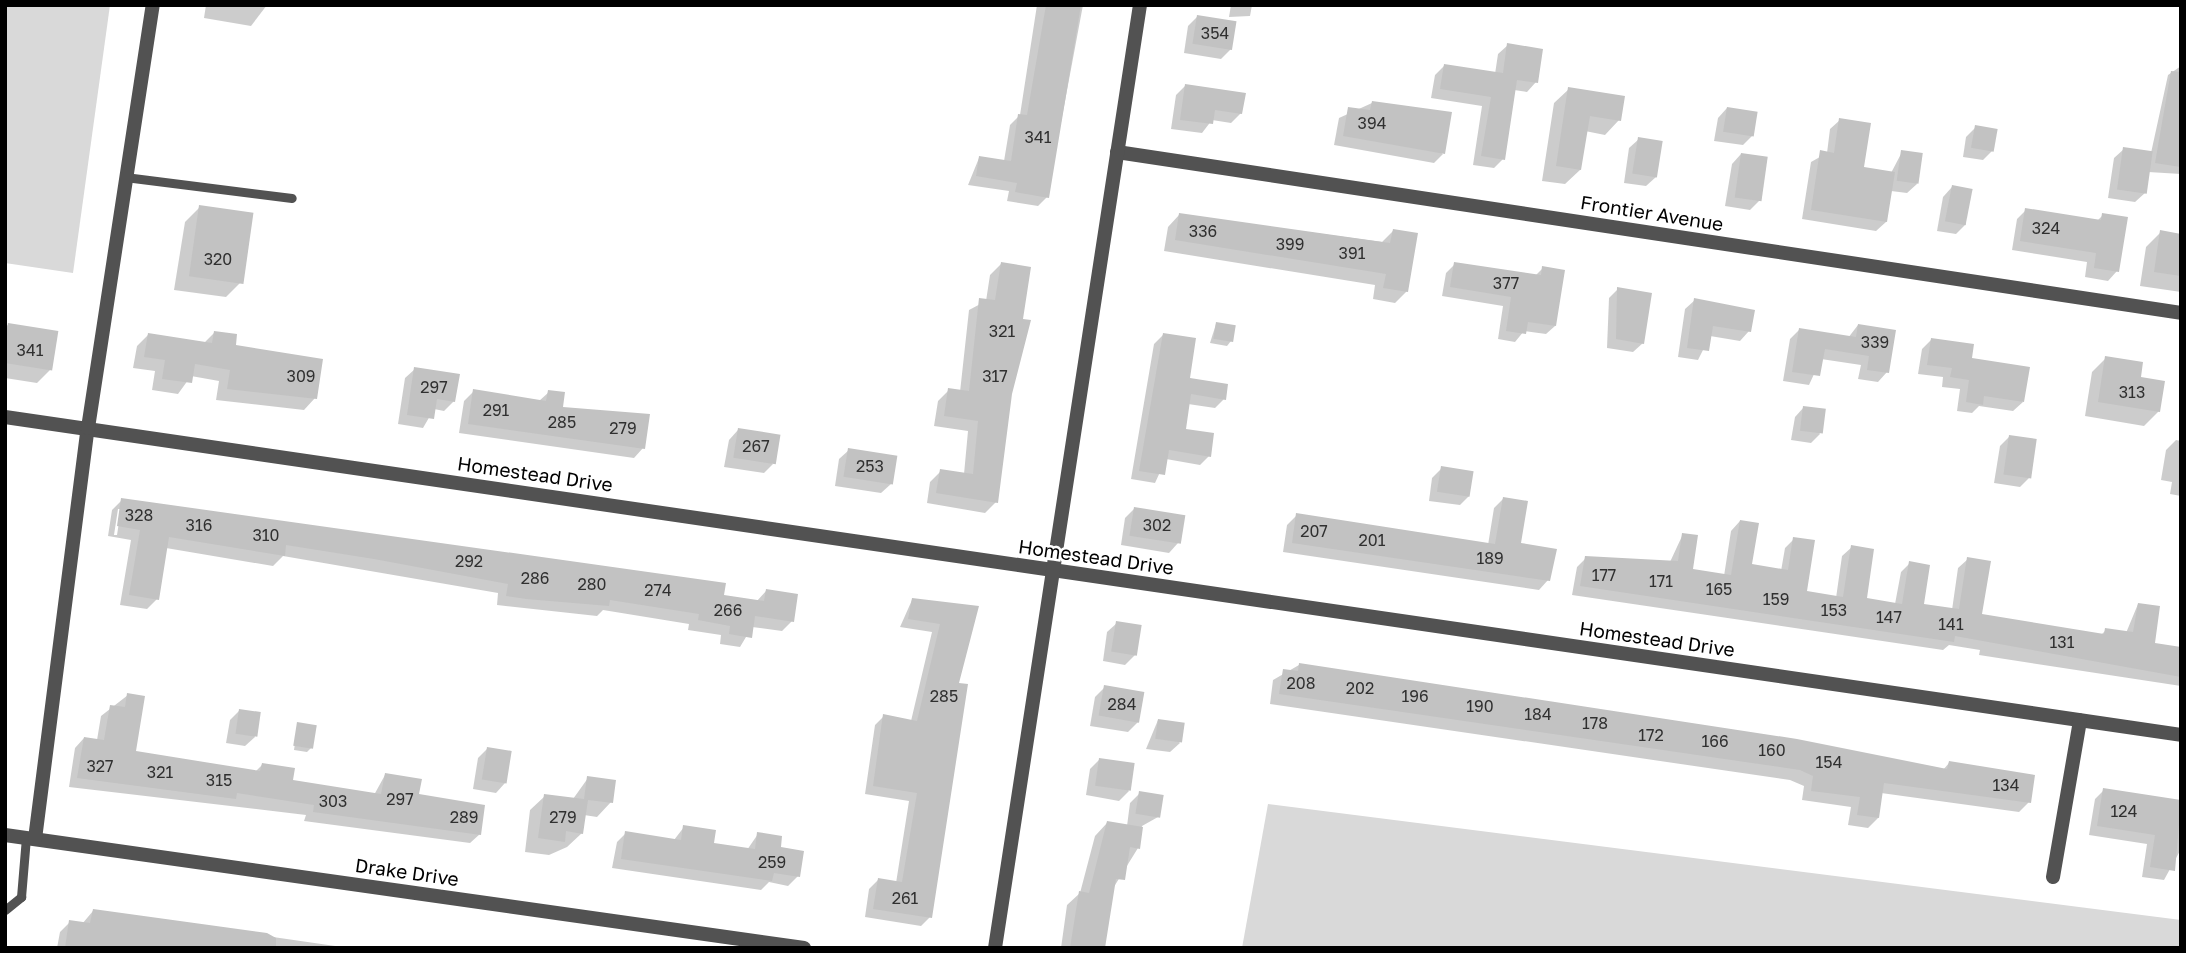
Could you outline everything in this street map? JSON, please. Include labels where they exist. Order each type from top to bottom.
[{"type":"street","points":[[31,839],[88,428],[153,5]]},
{"type":"street","points":[[995,948],[1140,5]]},
{"type":"street","name":"Frontier Avenue","points":[[1117,152],[2181,313]]},
{"type":"street","name":"Homestead Drive","points":[[5,417],[2181,735]]},
{"type":"street","points":[[2053,877],[2080,720]]},
{"type":"street","name":"Drake Drive","points":[[5,835],[804,948]]},
{"type":"lane","points":[[125,177],[292,198]]},
{"type":"lane","points":[[5,910],[20,897],[31,839]]},
{"type":"shaded area","points":[[5,5],[110,5],[73,273],[5,263]]},
{"type":"shaded area","points":[[1268,804],[2181,920],[2181,948],[1242,948]]},
{"type":"building","points":[[1046,5],[1081,5],[1049,198],[1015,192],[1017,183],[976,176],[979,156],[1011,161],[1018,114],[1027,115]]},
{"type":"building","points":[[1197,15],[1237,21],[1232,50],[1192,44]]},
{"type":"building","points":[[1507,43],[1543,49],[1538,83],[1517,80],[1505,160],[1481,156],[1491,97],[1440,89],[1444,64],[1503,73]]},
{"type":"building","points":[[2171,71],[2181,72],[2181,167],[2155,163]]},
{"type":"building","points":[[1185,84],[1246,93],[1242,114],[1215,110],[1213,124],[1180,120]]},
{"type":"building","points":[[1568,87],[1625,96],[1621,121],[1590,116],[1581,170],[1556,166]]},
{"type":"building","points":[[1372,101],[1452,112],[1445,154],[1343,136],[1348,107],[1370,110]]},
{"type":"building","points":[[1727,107],[1758,112],[1754,137],[1723,132]]},
{"type":"building","points":[[1839,118],[1871,123],[1864,167],[1895,172],[1887,222],[1811,210],[1820,150],[1834,153]]},
{"type":"building","points":[[1975,125],[1998,129],[1994,152],[1971,148]]},
{"type":"building","points":[[1638,137],[1663,141],[1657,177],[1632,174]]},
{"type":"building","points":[[2123,147],[2153,151],[2147,194],[2117,190]]},
{"type":"building","points":[[1901,150],[1923,153],[1918,184],[1897,181]]},
{"type":"building","points":[[1741,153],[1768,157],[1761,201],[1735,198]]},
{"type":"building","points":[[1952,185],[1973,189],[1966,225],[1945,221]]},
{"type":"building","points":[[199,205],[253,213],[243,284],[189,276]]},
{"type":"building","points":[[2025,208],[2101,220],[2102,213],[2128,217],[2119,272],[2094,268],[2096,253],[2020,241]]},
{"type":"building","points":[[1179,213],[1390,243],[1393,229],[1418,233],[1408,292],[1383,288],[1386,274],[1175,240]]},
{"type":"building","points":[[2160,230],[2181,234],[2181,276],[2154,272]]},
{"type":"building","points":[[1001,262],[1031,267],[1023,319],[1031,320],[1012,394],[998,503],[936,493],[940,469],[973,474],[978,421],[944,416],[948,388],[969,391],[979,298],[995,300]]},
{"type":"building","points":[[1454,262],[1541,275],[1542,266],[1565,270],[1556,326],[1528,322],[1526,334],[1506,331],[1511,297],[1450,287]]},
{"type":"building","points":[[1617,287],[1652,293],[1644,344],[1616,339]]},
{"type":"building","points":[[1694,298],[1755,310],[1751,332],[1713,326],[1709,351],[1687,348]]},
{"type":"building","points":[[1216,322],[1236,325],[1233,342],[1213,339]]},
{"type":"building","points":[[8,323],[58,331],[52,370],[5,363]]},
{"type":"building","points":[[1858,324],[1896,330],[1889,373],[1867,370],[1869,356],[1825,349],[1820,376],[1792,372],[1799,328],[1856,337]]},
{"type":"building","points":[[214,331],[237,334],[236,345],[323,359],[317,399],[227,389],[230,370],[195,364],[192,383],[162,379],[165,360],[144,357],[148,333],[212,343]]},
{"type":"building","points":[[1163,333],[1196,338],[1190,378],[1228,384],[1226,400],[1191,394],[1186,429],[1214,433],[1211,457],[1169,450],[1165,475],[1139,471]]},
{"type":"building","points":[[1931,338],[1974,344],[1972,358],[2030,367],[2024,402],[1984,396],[1983,405],[1966,402],[1969,380],[1950,377],[1952,368],[1927,365]]},
{"type":"building","points":[[2105,356],[2143,362],[2141,377],[2165,381],[2160,412],[2098,402]]},
{"type":"building","points":[[414,367],[460,374],[455,402],[437,399],[434,419],[407,415]]},
{"type":"building","points":[[473,389],[546,401],[548,390],[565,392],[563,407],[650,414],[645,449],[468,424]]},
{"type":"building","points":[[1803,406],[1826,409],[1823,434],[1800,431]]},
{"type":"building","points":[[738,428],[780,435],[776,464],[733,458]]},
{"type":"building","points":[[2009,435],[2037,439],[2031,479],[2003,475]]},
{"type":"building","points":[[848,448],[897,456],[893,484],[843,477]]},
{"type":"building","points":[[1441,466],[1474,471],[1470,497],[1437,492]]},
{"type":"building","points":[[1503,497],[1528,501],[1521,543],[1557,549],[1550,581],[1292,543],[1296,513],[1495,544]]},
{"type":"building","points":[[121,498],[726,583],[724,595],[764,601],[766,589],[798,594],[794,622],[755,616],[752,638],[729,634],[730,626],[698,620],[699,614],[610,600],[609,606],[526,599],[506,596],[508,584],[374,559],[286,545],[285,556],[169,537],[159,600],[129,595],[140,530],[117,526]]},
{"type":"building","points":[[1134,507],[1185,515],[1181,544],[1129,536]]},
{"type":"building","points":[[1740,520],[1759,523],[1752,564],[1788,570],[1793,537],[1815,540],[1807,591],[1843,597],[1851,545],[1874,549],[1867,598],[1902,604],[1909,561],[1930,565],[1924,604],[1959,609],[1967,557],[1991,561],[1982,614],[2104,634],[2105,628],[2133,632],[2138,603],[2160,606],[2155,643],[2181,647],[2181,677],[1955,636],[1954,642],[1580,586],[1585,556],[1678,561],[1682,533],[1698,535],[1693,569],[1731,575]]},
{"type":"building","points":[[912,598],[979,606],[959,683],[968,684],[932,918],[873,909],[878,878],[902,882],[917,793],[873,786],[883,714],[917,721],[940,624],[908,619]]},
{"type":"building","points":[[1116,621],[1142,625],[1137,656],[1111,652]]},
{"type":"building","points":[[1299,663],[1797,739],[1947,769],[1949,761],[2035,775],[2031,803],[1884,783],[1879,818],[1857,815],[1860,797],[1811,791],[1813,776],[1800,770],[1279,694],[1283,669],[1298,671]]},
{"type":"building","points":[[1104,685],[1144,692],[1139,723],[1099,716]]},
{"type":"building","points":[[127,693],[145,696],[136,751],[260,771],[262,763],[295,768],[293,780],[381,794],[385,773],[422,779],[419,794],[485,805],[481,835],[313,812],[314,805],[237,793],[236,799],[77,778],[84,737],[104,740],[110,705],[125,707]]},
{"type":"building","points":[[239,709],[261,712],[257,737],[236,734]]},
{"type":"building","points":[[1158,719],[1185,723],[1182,743],[1155,739]]},
{"type":"building","points":[[297,722],[317,725],[313,749],[293,746]]},
{"type":"building","points":[[487,747],[512,751],[507,784],[482,780]]},
{"type":"building","points":[[1099,758],[1135,763],[1131,791],[1095,786]]},
{"type":"building","points":[[587,776],[616,780],[613,803],[588,800],[583,834],[566,831],[565,842],[538,838],[544,794],[584,799]]},
{"type":"building","points":[[2103,788],[2181,800],[2175,871],[2150,867],[2155,835],[2097,826]]},
{"type":"building","points":[[1139,791],[1164,795],[1160,818],[1135,814]]},
{"type":"building","points":[[1107,821],[1143,827],[1140,849],[1130,847],[1125,880],[1116,879],[1105,948],[1070,948],[1079,891],[1089,893]]},
{"type":"building","points":[[683,825],[716,830],[714,843],[755,849],[757,832],[782,836],[781,847],[804,851],[800,877],[774,873],[772,881],[621,859],[625,831],[681,840]]},
{"type":"building","points":[[93,909],[267,933],[276,938],[276,948],[65,948],[69,920],[90,923]]}]
